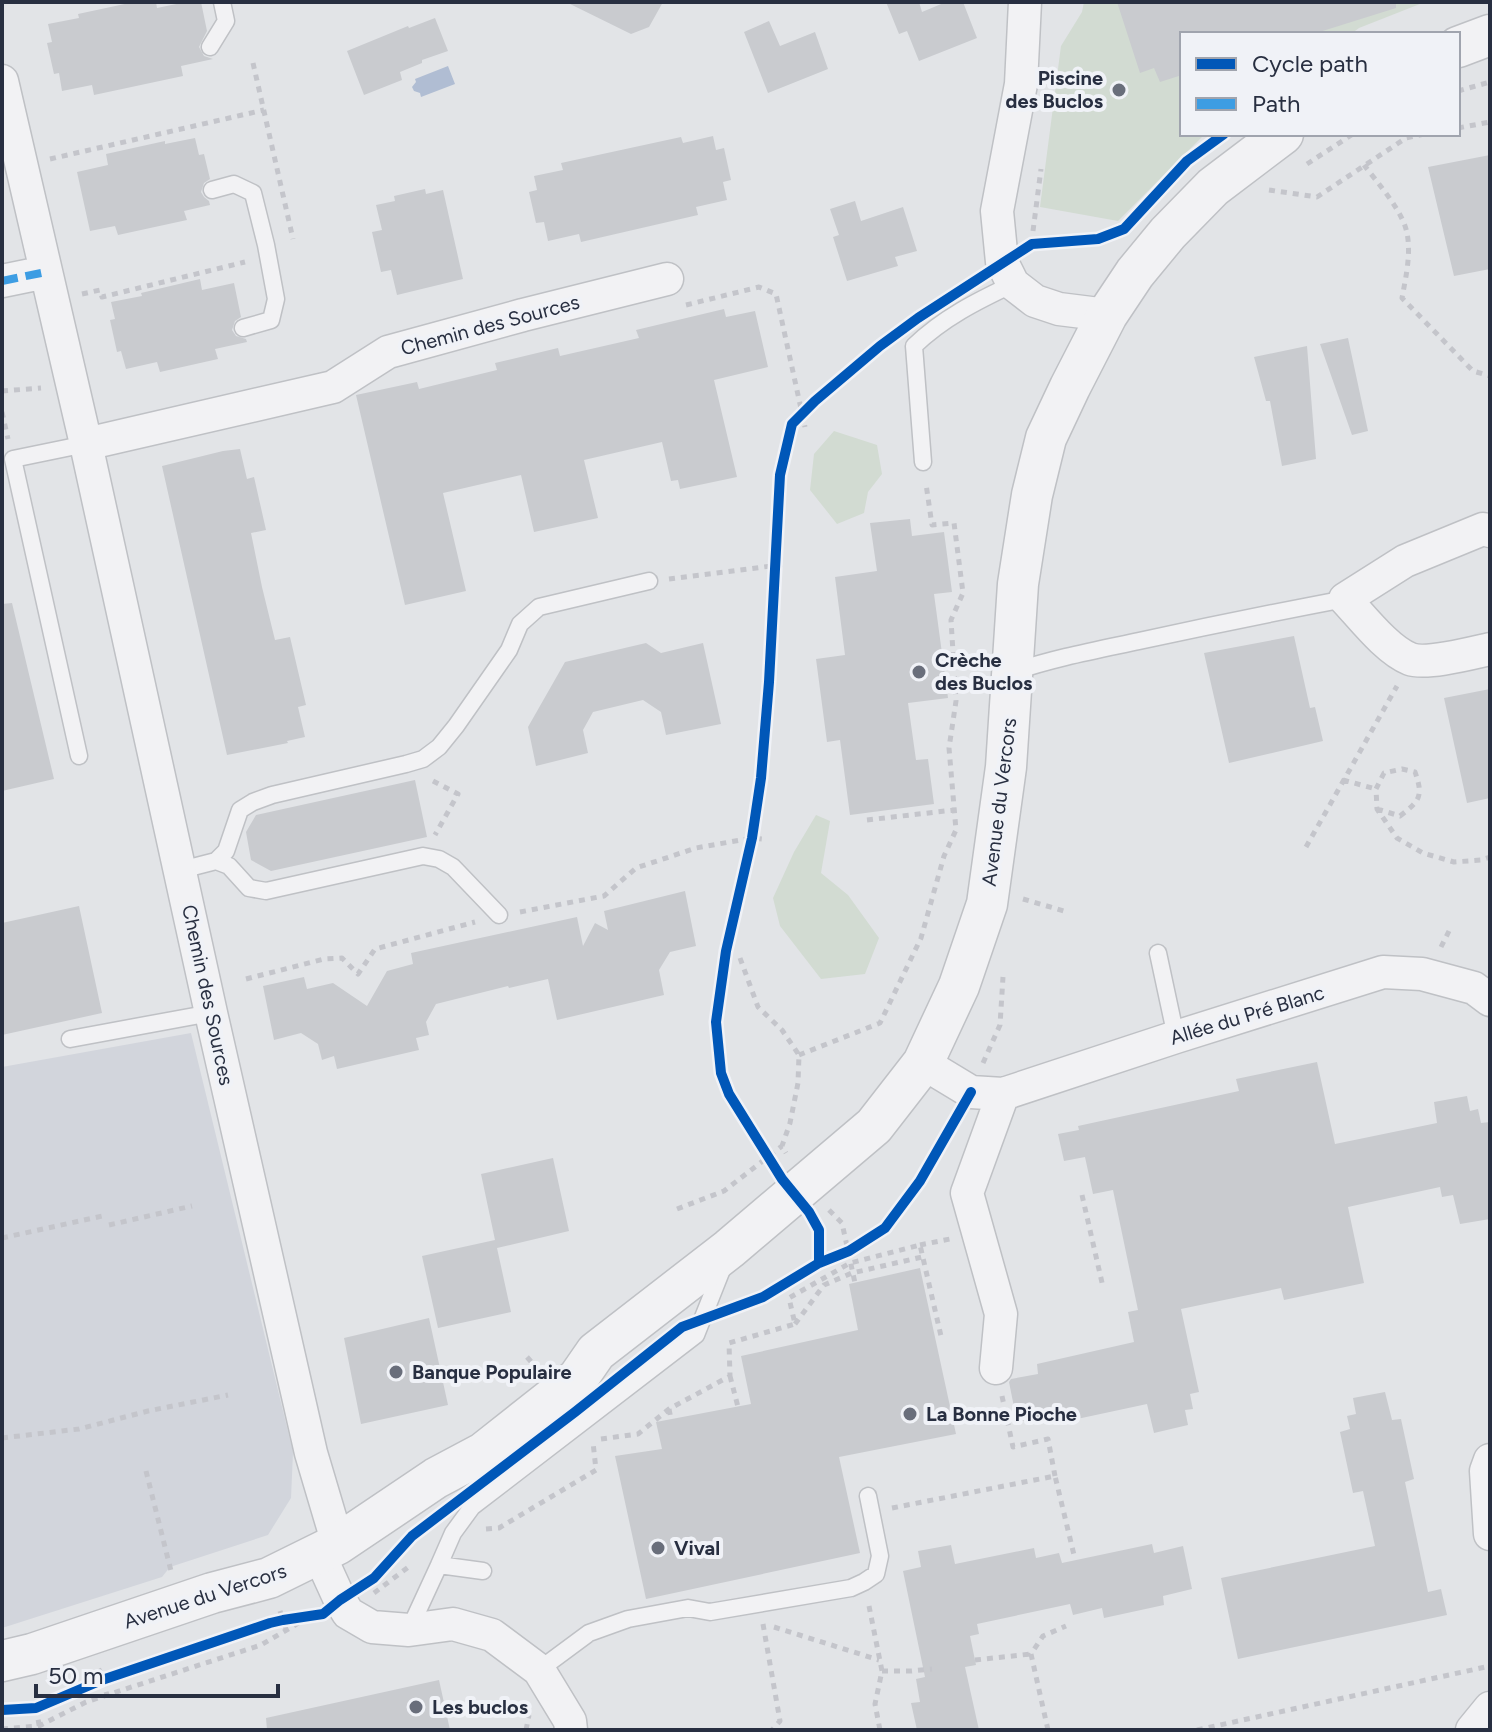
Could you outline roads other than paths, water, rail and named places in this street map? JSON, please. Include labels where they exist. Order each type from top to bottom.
[{"type":"street","points":[[1025,2],[1021,84],[997,211],[1002,262],[1013,284],[1035,301],[1059,309],[1107,315]]},
{"type":"street","points":[[1460,46],[1490,35]]},
{"type":"street","name":"Chemin des Sources","points":[[2,81],[311,1453],[340,1600],[348,1613],[372,1627],[409,1630]]},
{"type":"street","name":"Avenue du Vercors","points":[[2,1661],[32,1654],[212,1593],[269,1578],[328,1549],[436,1478],[483,1453],[578,1378],[596,1352],[729,1249],[874,1126],[923,1063],[959,986],[987,904],[1006,767],[1018,584],[1032,495],[1046,438],[1107,315],[1135,273],[1168,233],[1213,187],[1280,136]]},
{"type":"street","name":"Chemin des Sources","points":[[86,444],[333,387],[388,352],[667,279]]},
{"type":"street","points":[[2,281],[50,286]]},
{"type":"street","points":[[1490,531],[1483,529],[1405,561],[1345,599],[1391,647],[1411,660],[1444,659],[1490,649]]},
{"type":"street","name":"Allée du Pré Blanc","points":[[923,1063],[971,1092],[1003,1094],[1383,972],[1422,974],[1474,988],[1490,1000]]},
{"type":"street","points":[[996,1368],[1001,1314],[967,1193],[1003,1094]]},
{"type":"street","points":[[1490,1460],[1486,1471],[1490,1534]]},
{"type":"street","points":[[409,1630],[453,1624],[492,1635],[539,1670],[570,1721],[571,1730]]},
{"type":"street","points":[[1472,1730],[1490,1708]]},
{"type":"lane","points":[[210,47],[226,21],[222,2]]},
{"type":"lane","points":[[212,190],[234,184],[253,193],[268,256],[276,299],[271,320],[243,328]]},
{"type":"lane","points":[[923,462],[914,346],[928,332],[966,306],[1013,284]]},
{"type":"lane","points":[[79,756],[13,459],[86,444]]},
{"type":"lane","points":[[181,870],[216,861],[226,851],[240,810],[253,802],[423,759],[448,736],[509,650],[520,624],[539,607],[649,581]]},
{"type":"lane","points":[[1012,673],[1081,653],[1345,599]]},
{"type":"lane","points":[[216,861],[229,866],[249,888],[266,891],[429,857],[453,867],[499,915]]},
{"type":"lane","points":[[1158,953],[1176,1037]]},
{"type":"lane","points":[[70,1039],[211,1013]]},
{"type":"lane","points":[[409,1630],[453,1533],[472,1507],[696,1335],[729,1249]]},
{"type":"lane","points":[[539,1670],[589,1633],[628,1619],[688,1608],[710,1612],[851,1588],[864,1582],[876,1574],[880,1556],[869,1504]]},
{"type":"lane","points":[[439,1565],[483,1571]]},
{"type":"water","points":[[448,66],[455,84],[421,97],[414,91],[415,79]]},
{"type":"place","name":"Piscine des Buclos","points":[[1119,90]]},
{"type":"place","name":"Crèche des Buclos","points":[[919,672]]},
{"type":"place","name":"Banque Populaire","points":[[396,1372]]},
{"type":"place","name":"La Bonne Pioche","points":[[910,1414]]},
{"type":"place","name":"Vival","points":[[658,1548]]},
{"type":"place","name":"Les buclos","points":[[416,1707]]}]
